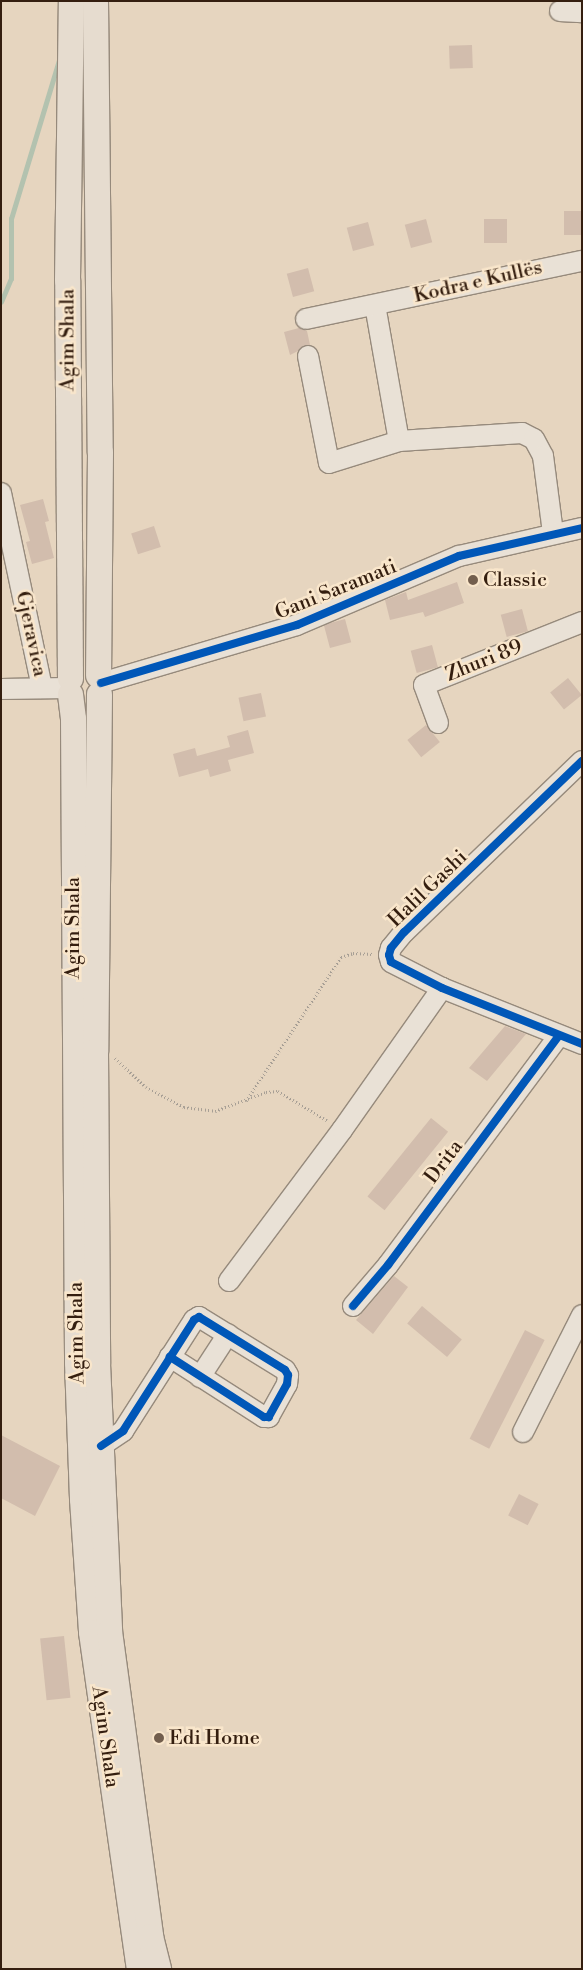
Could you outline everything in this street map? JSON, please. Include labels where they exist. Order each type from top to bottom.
[{"type":"main road","name":"Agim Shala","points":[[71,1],[67,280],[69,687],[73,719],[76,1362],[82,1498],[91,1632],[139,1969]]},
{"type":"main road","name":"Agim Shala","points":[[95,1],[100,452],[95,1051],[97,1363],[109,1631],[150,1936],[158,1969]]},
{"type":"main road","points":[[69,687],[83,702],[94,700],[99,684]]},
{"type":"street","points":[[560,11],[582,12]]},
{"type":"street","name":"Kodra e Kullës","points":[[306,319],[582,261]]},
{"type":"street","points":[[375,305],[399,442]]},
{"type":"street","points":[[308,356],[329,463],[399,442],[507,432],[522,433],[534,439],[543,456],[553,533]]},
{"type":"street","name":"Gjeravica","points":[[1,493],[42,688]]},
{"type":"street","name":"Gani Saramati","points":[[99,684],[297,625],[459,556],[553,533],[582,528]]},
{"type":"street","name":"Zhuri 89","points":[[438,723],[424,685],[582,622]]},
{"type":"street","points":[[1,688],[69,687]]},
{"type":"street","name":"Halil Gashi","points":[[582,761],[404,932],[391,948],[389,955],[392,962],[442,988],[582,1044]]},
{"type":"street","points":[[229,1281],[342,1130],[442,988]]},
{"type":"street","name":"Drita","points":[[353,1306],[388,1265],[559,1036]]},
{"type":"street","points":[[524,1432],[582,1315]]},
{"type":"street","points":[[101,1446],[122,1431],[170,1357],[199,1318],[228,1334],[288,1375],[287,1384],[269,1417],[256,1415],[170,1357]]},
{"type":"street","points":[[200,1377],[228,1334]]},
{"type":"path","points":[[245,1102],[341,957],[353,952],[389,955]]},
{"type":"path","points":[[95,1051],[108,1053],[146,1087],[184,1107],[215,1111],[245,1102],[266,1092],[278,1091],[342,1130]]},
{"type":"building","points":[[472,45],[473,68],[450,69],[449,46]]},
{"type":"building","points":[[564,211],[582,211],[582,235],[564,235]]},
{"type":"building","points":[[426,219],[432,242],[411,248],[405,225]]},
{"type":"building","points":[[484,219],[507,219],[507,243],[484,243]]},
{"type":"building","points":[[368,222],[374,245],[353,251],[347,228]]},
{"type":"building","points":[[308,268],[314,291],[293,297],[287,274]]},
{"type":"building","points":[[299,328],[307,331],[310,345],[290,355],[284,332]]},
{"type":"building","points":[[43,499],[49,521],[45,522],[54,558],[32,564],[26,542],[30,541],[20,505]]},
{"type":"building","points":[[154,526],[161,547],[138,554],[131,533]]},
{"type":"building","points":[[457,582],[464,603],[425,617],[423,612],[390,620],[385,600],[406,592],[408,600]]},
{"type":"building","points":[[522,609],[528,631],[507,637],[501,615]]},
{"type":"building","points":[[345,619],[351,642],[330,648],[324,625]]},
{"type":"building","points":[[432,645],[438,667],[417,673],[411,651]]},
{"type":"building","points":[[568,678],[582,695],[564,710],[550,692]]},
{"type":"building","points":[[261,693],[266,716],[243,721],[239,698]]},
{"type":"building","points":[[426,725],[440,742],[421,757],[407,740]]},
{"type":"building","points":[[248,730],[254,753],[228,760],[231,771],[210,777],[208,769],[179,777],[173,754],[195,748],[197,756],[230,747],[227,736]]},
{"type":"building","points":[[505,1026],[526,1034],[487,1081],[469,1068]]},
{"type":"building","points":[[431,1118],[448,1132],[385,1210],[367,1196]]},
{"type":"building","points":[[394,1276],[408,1287],[373,1334],[356,1320]]},
{"type":"building","points":[[422,1306],[462,1339],[447,1357],[407,1324]]},
{"type":"building","points":[[525,1330],[545,1340],[489,1449],[470,1439]]},
{"type":"building","points":[[1,1435],[60,1466],[35,1516],[1,1498]]},
{"type":"building","points":[[519,1494],[539,1504],[528,1525],[508,1515]]},
{"type":"building","points":[[64,1636],[70,1698],[47,1700],[40,1639]]},
{"type":"waterway","points":[[1,302],[11,279],[11,219],[59,60]]},
{"type":"cycle path","points":[[101,683],[297,625],[459,556],[582,528]]},
{"type":"cycle path","points":[[582,761],[404,932],[391,948],[389,955],[391,962],[442,988],[582,1044]]},
{"type":"cycle path","points":[[353,1306],[388,1265],[559,1036]]},
{"type":"cycle path","points":[[101,1446],[123,1431],[194,1320],[199,1317],[285,1370],[288,1375],[287,1384],[269,1417],[264,1417],[170,1357]]},
{"type":"place","name":"Classic","points":[[473,580]]},
{"type":"place","name":"Edi Home","points":[[159,1738]]}]
